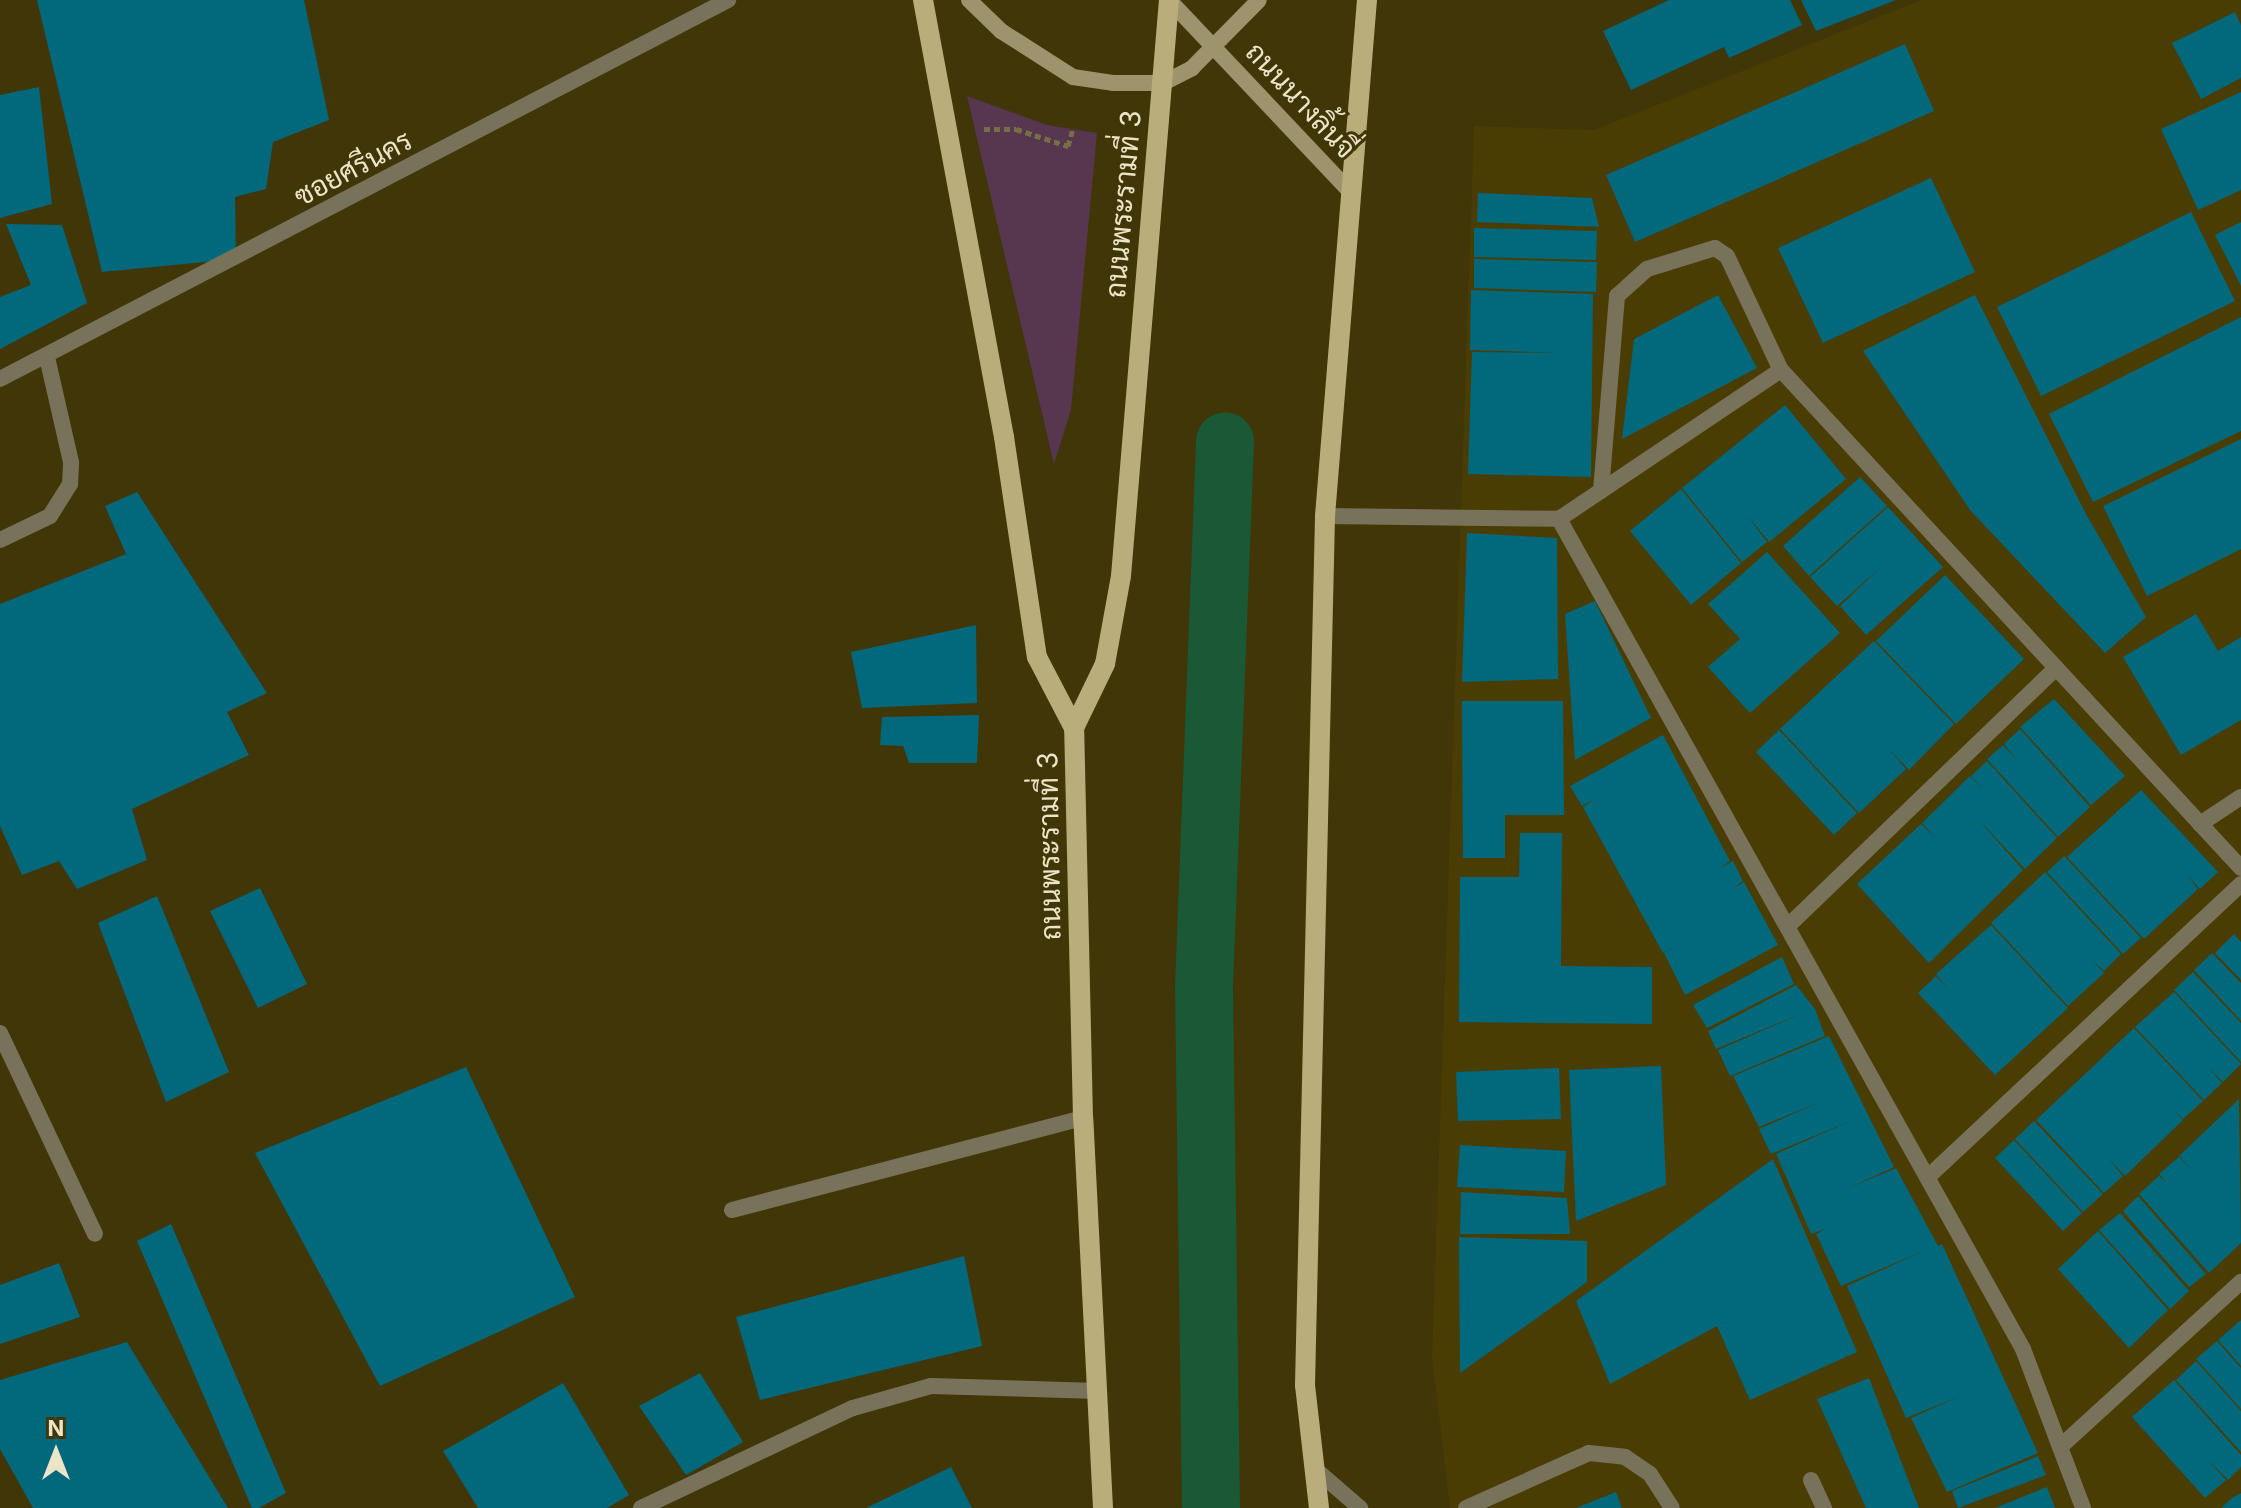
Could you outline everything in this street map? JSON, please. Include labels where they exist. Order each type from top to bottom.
[{"type":"main road","points":[[923,0],[1004,437],[1037,657],[1074,728]]},
{"type":"main road","points":[[969,0],[1001,31],[1073,77],[1163,83]]},
{"type":"main road","name":"ถนนพระรามที่ 3","points":[[1103,1508],[1083,1118],[1074,728],[1105,664],[1121,576],[1169,0]]},
{"type":"main road","name":"ถนนนางลิ้นจี่","points":[[1169,0],[1348,189]]},
{"type":"main road","name":"ถนนนางลิ้นจี่","points":[[1163,83],[1215,47],[1259,0]]},
{"type":"main road","points":[[1319,1508],[1305,1385],[1325,516],[1348,189],[1367,0]]},
{"type":"street","name":"ซอยศรีนคร","points":[[0,379],[728,0]]},
{"type":"street","points":[[1601,491],[1617,296],[1647,269],[1715,248],[1727,256],[1781,370],[2241,868]]},
{"type":"street","points":[[0,540],[50,516],[70,484],[71,462],[47,357]]},
{"type":"street","points":[[1325,516],[1559,519],[1781,370]]},
{"type":"street","points":[[1559,519],[2023,1349],[2083,1508]]},
{"type":"street","points":[[1788,926],[2056,668]]},
{"type":"street","points":[[2200,824],[2241,797]]},
{"type":"street","points":[[1928,1177],[2241,884]]},
{"type":"street","points":[[0,1033],[95,1234]]},
{"type":"street","points":[[732,1210],[1083,1118]]},
{"type":"street","points":[[2060,1447],[2241,1282]]},
{"type":"street","points":[[641,1508],[853,1408],[931,1386],[1097,1391]]},
{"type":"street","points":[[1466,1508],[1589,1453],[1625,1457],[1650,1474],[1672,1508]]},
{"type":"street","points":[[1315,1469],[1360,1508]]},
{"type":"street","points":[[1811,1480],[1824,1508]]},
{"type":"path","points":[[975,130],[1016,129],[1068,146],[1073,129]]},
{"type":"shaded area","points":[[1921,0],[2241,0],[2241,1508],[1450,1508],[1432,1357],[1474,126],[1594,130]]},
{"type":"shaded area","points":[[967,96],[1047,125],[1097,133],[1071,410],[1054,464]]},
{"type":"building","points":[[37,0],[304,0],[329,120],[273,142],[266,189],[235,197],[236,259],[102,272]]},
{"type":"building","points":[[1669,0],[1790,0],[1802,25],[1729,58],[1724,47],[1631,90],[1603,31]]},
{"type":"building","points":[[1801,0],[1896,0],[1816,31]]},
{"type":"building","points":[[2235,12],[2241,25],[2241,78],[2201,99],[2172,43]]},
{"type":"building","points":[[1905,44],[1934,111],[1635,242],[1606,175]]},
{"type":"building","points":[[39,87],[52,204],[0,218],[0,95]]},
{"type":"building","points":[[2241,92],[2241,190],[2198,210],[2161,129]]},
{"type":"building","points":[[1931,178],[1975,272],[1823,343],[1778,248]]},
{"type":"building","points":[[1478,193],[1592,198],[1599,227],[1477,222]]},
{"type":"building","points":[[2191,212],[2235,301],[2041,396],[1997,307]]},
{"type":"building","points":[[2241,222],[2241,286],[2215,235]]},
{"type":"building","points":[[6,224],[62,225],[87,303],[0,349],[0,297],[31,285]]},
{"type":"building","points":[[1474,228],[1597,231],[1596,260],[1474,257]]},
{"type":"building","points":[[1474,259],[1597,262],[1596,292],[1474,288]]},
{"type":"building","points":[[1471,290],[1593,294],[1591,477],[1468,474],[1472,352],[1560,353],[1470,350]]},
{"type":"building","points":[[1718,295],[1757,368],[1622,439],[1634,339]]},
{"type":"building","points":[[1975,295],[2087,516],[2146,617],[2105,653],[1970,510],[1863,351]]},
{"type":"building","points":[[2241,317],[2241,431],[2093,502],[2049,414]]},
{"type":"building","points":[[1785,405],[1846,479],[1769,542],[1747,515],[1767,542],[1742,562],[1682,488]]},
{"type":"building","points":[[2241,439],[2241,549],[2147,596],[2103,506]]},
{"type":"building","points":[[1860,477],[1887,506],[1809,576],[1783,546]]},
{"type":"building","points":[[1681,489],[1741,563],[1691,605],[1630,531]]},
{"type":"building","points":[[137,492],[267,693],[227,712],[249,755],[132,809],[147,860],[77,889],[59,861],[22,875],[0,826],[0,604],[126,554],[105,506]]},
{"type":"building","points":[[1888,507],[1943,567],[1866,635],[1840,606],[1880,568],[1837,606],[1810,577]]},
{"type":"building","points":[[1467,533],[1557,538],[1558,679],[1462,682]]},
{"type":"building","points":[[1767,552],[1840,633],[1750,713],[1708,667],[1740,639],[1708,604]]},
{"type":"building","points":[[1945,575],[2024,659],[1956,724],[1876,641]]},
{"type":"building","points":[[1595,601],[1651,718],[1575,760],[1565,614]]},
{"type":"building","points":[[2196,614],[2218,651],[2241,637],[2241,720],[2181,755],[2123,657]]},
{"type":"building","points":[[976,625],[977,703],[862,708],[851,652]]},
{"type":"building","points":[[1874,641],[1954,724],[1909,770],[1889,749],[1906,769],[1859,813],[1780,729]]},
{"type":"building","points":[[2054,699],[2125,776],[2091,805],[2020,727]]},
{"type":"building","points":[[1462,701],[1563,701],[1564,815],[1505,815],[1505,858],[1463,858]]},
{"type":"building","points":[[979,715],[977,763],[909,763],[903,746],[880,745],[882,717]]},
{"type":"building","points":[[2020,729],[2090,807],[2058,837],[1987,759],[2003,745],[2017,760],[2004,744]]},
{"type":"building","points":[[1779,730],[1857,813],[1834,835],[1756,752]]},
{"type":"building","points":[[1663,735],[1730,861],[1719,869],[1733,861],[1743,881],[1733,888],[1744,882],[1778,945],[1685,995],[1664,953],[1677,945],[1663,953],[1583,807],[1596,798],[1582,806],[1570,786]]},
{"type":"building","points":[[1987,761],[2057,838],[2025,869],[1977,818],[2023,870],[1929,963],[1857,884],[1921,824],[1935,838],[1922,823],[1970,776],[1984,791],[1971,776]]},
{"type":"building","points":[[2141,790],[2218,872],[2200,889],[2187,875],[2198,889],[2144,939],[2067,857]]},
{"type":"building","points":[[1520,833],[1562,833],[1561,966],[1652,967],[1652,1024],[1459,1022],[1460,877],[1519,877]]},
{"type":"building","points":[[2064,856],[2141,938],[2123,954],[2047,872]]},
{"type":"building","points":[[2045,872],[2121,954],[2104,971],[2092,960],[2104,973],[2068,1006],[1991,923]]},
{"type":"building","points":[[260,888],[307,984],[258,1008],[210,911]]},
{"type":"building","points":[[157,896],[229,1072],[166,1102],[98,923]]},
{"type":"building","points":[[1991,925],[2068,1008],[1995,1075],[1918,993],[1936,976],[1947,988],[1936,974]]},
{"type":"building","points":[[2234,934],[2241,942],[2241,980],[2215,953]]},
{"type":"building","points":[[2212,953],[2241,983],[2241,1021],[2194,970]]},
{"type":"building","points":[[1782,957],[1794,984],[1707,1028],[1693,1005]]},
{"type":"building","points":[[2193,972],[2241,1023],[2241,1062],[2174,990]]},
{"type":"building","points":[[1796,985],[1815,1009],[1825,1036],[1730,1076],[1718,1050],[1803,1013],[1716,1049],[1708,1031]]},
{"type":"building","points":[[2174,992],[2241,1064],[2223,1082],[2209,1068],[2222,1083],[2204,1100],[2135,1027]]},
{"type":"building","points":[[2134,1028],[2203,1101],[2183,1119],[2172,1108],[2183,1120],[2125,1176],[2108,1158],[2123,1176],[2104,1193],[2036,1120]]},
{"type":"building","points":[[1829,1036],[1894,1167],[1849,1188],[1896,1168],[1938,1246],[1942,1244],[2038,1453],[1947,1492],[1911,1418],[1960,1396],[1906,1418],[1847,1286],[1923,1251],[1841,1286],[1816,1234],[1825,1229],[1811,1234],[1776,1154],[1853,1120],[1771,1154],[1759,1129],[1822,1101],[1759,1127],[1733,1076]]},
{"type":"building","points":[[1661,1066],[1666,1185],[1576,1221],[1569,1070]]},
{"type":"building","points":[[466,1067],[575,1297],[380,1386],[255,1153]]},
{"type":"building","points":[[1559,1068],[1561,1119],[1458,1121],[1456,1072]]},
{"type":"building","points":[[2239,1099],[2241,1243],[2209,1273],[2139,1194],[2159,1176],[2166,1182],[2159,1174],[2179,1157],[2193,1171],[2179,1156]]},
{"type":"building","points":[[2034,1121],[2103,1194],[2083,1212],[2015,1139]]},
{"type":"building","points":[[2014,1140],[2082,1213],[2063,1231],[1995,1158]]},
{"type":"building","points":[[1460,1145],[1566,1151],[1564,1192],[1457,1187]]},
{"type":"building","points":[[1773,1159],[1857,1352],[1750,1400],[1717,1326],[1610,1384],[1576,1301]]},
{"type":"building","points":[[1461,1192],[1567,1198],[1570,1234],[1460,1234]]},
{"type":"building","points":[[2138,1196],[2206,1274],[2189,1287],[2123,1211]]},
{"type":"building","points":[[2120,1213],[2189,1291],[2170,1309],[2099,1230]]},
{"type":"building","points":[[171,1224],[286,1493],[259,1508],[252,1508],[137,1241]]},
{"type":"building","points":[[2098,1231],[2168,1310],[2129,1348],[2058,1269]]},
{"type":"building","points":[[1459,1237],[1587,1241],[1587,1282],[1460,1373]]},
{"type":"building","points":[[964,1256],[982,1346],[760,1400],[736,1317]]},
{"type":"building","points":[[59,1263],[80,1317],[0,1344],[0,1285]]},
{"type":"building","points":[[2241,1320],[2241,1366],[2218,1340]]},
{"type":"building","points":[[2217,1341],[2241,1368],[2241,1409],[2196,1359]]},
{"type":"building","points":[[127,1342],[228,1508],[33,1508],[0,1449],[0,1380]]},
{"type":"building","points":[[2196,1361],[2241,1411],[2241,1452],[2176,1380]]},
{"type":"building","points":[[700,1373],[743,1442],[686,1475],[639,1406]]},
{"type":"building","points":[[1869,1378],[1919,1508],[1866,1508],[1817,1399]]},
{"type":"building","points":[[2174,1380],[2241,1455],[2241,1467],[2228,1480],[2207,1459],[2226,1480],[2205,1498],[2132,1417]]},
{"type":"building","points":[[563,1383],[629,1495],[607,1508],[478,1508],[443,1451]]},
{"type":"building","points":[[2038,1456],[2046,1475],[1958,1508],[1952,1491]]},
{"type":"building","points":[[951,1467],[972,1508],[866,1508]]},
{"type":"building","points":[[2047,1487],[2055,1508],[1995,1508]]},
{"type":"building","points":[[1616,1492],[1622,1508],[1576,1508]]},
{"type":"building","points":[[2241,1493],[2241,1508],[2221,1508],[2232,1498]]},
{"type":"waterway","points":[[1211,1508],[1204,986],[1225,441]]}]
